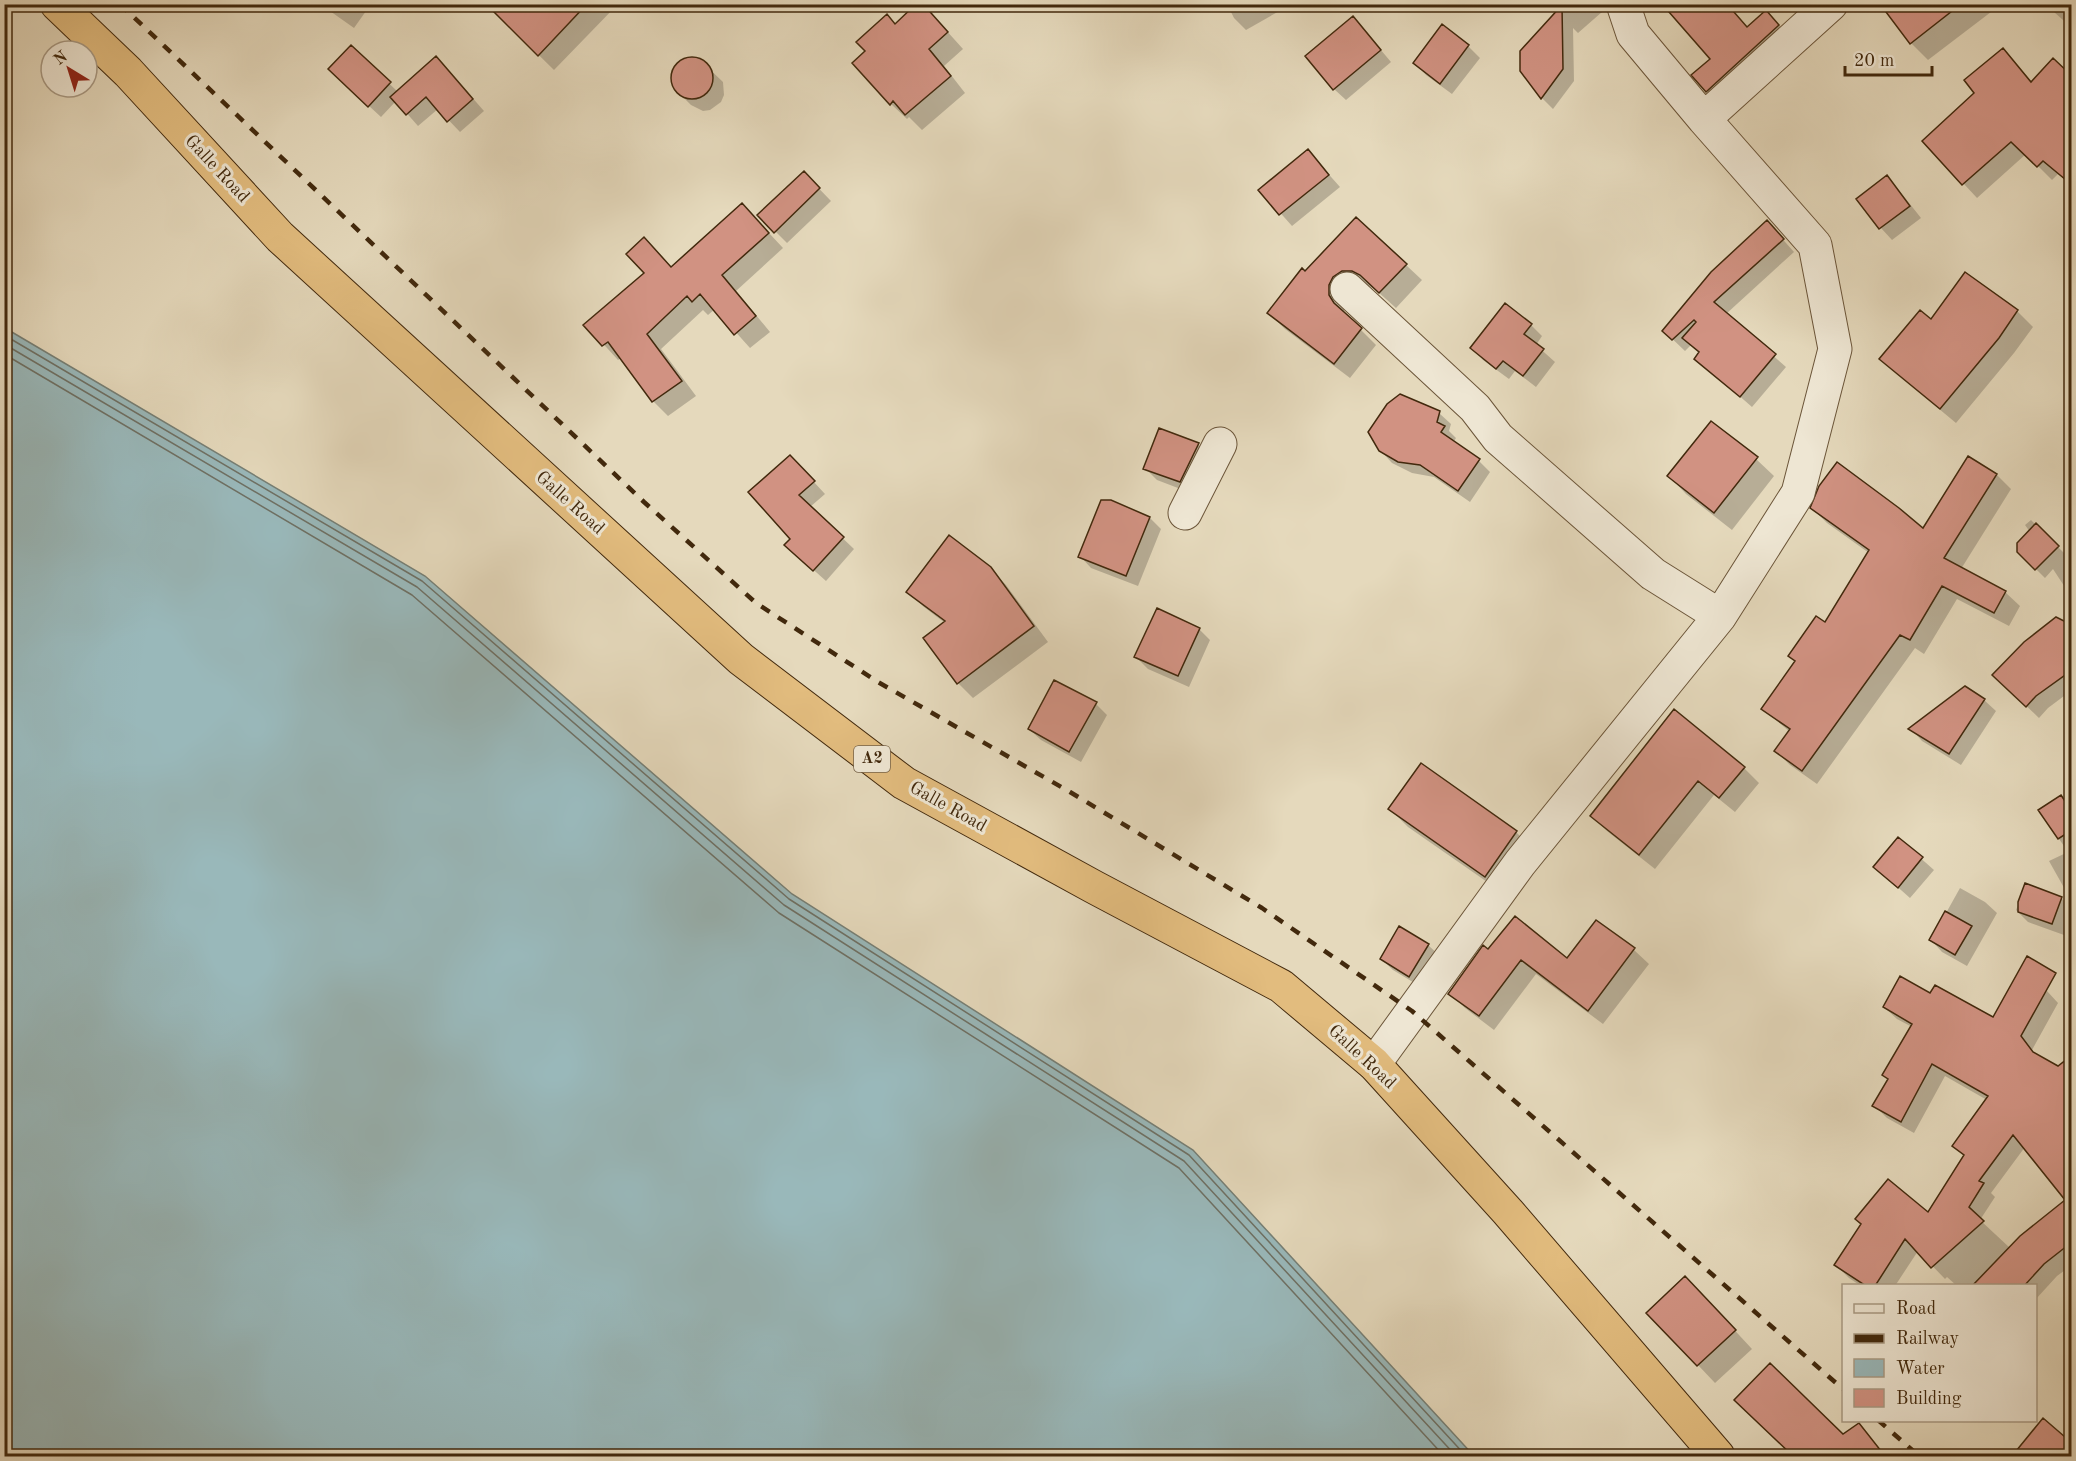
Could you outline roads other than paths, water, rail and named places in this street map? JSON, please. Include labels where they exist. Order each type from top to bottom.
[{"type":"highway","name":"Galle Road","points":[[57,4],[128,72],[280,237],[741,659],[904,783],[1094,888],[1281,986],[1374,1064],[1508,1212],[1718,1456]]},
{"type":"street","points":[[1374,1064],[1520,863],[1720,616],[1798,493],[1834,349],[1815,245],[1633,34],[1623,4]]},
{"type":"street","points":[[1704,119],[1831,4]]},
{"type":"street","points":[[1347,289],[1475,408],[1497,438],[1653,574],[1720,616]]},
{"type":"street","points":[[1185,513],[1220,444]]},
{"type":"water","points":[[5,328],[425,576],[792,894],[1193,1150],[1474,1456],[5,1456]]},
{"type":"railway","points":[[120,4],[644,502],[756,603],[878,682],[1070,792],[1262,908],[1412,1011],[1842,1388]]},
{"type":"railway","points":[[1880,1422],[1919,1456]]}]
